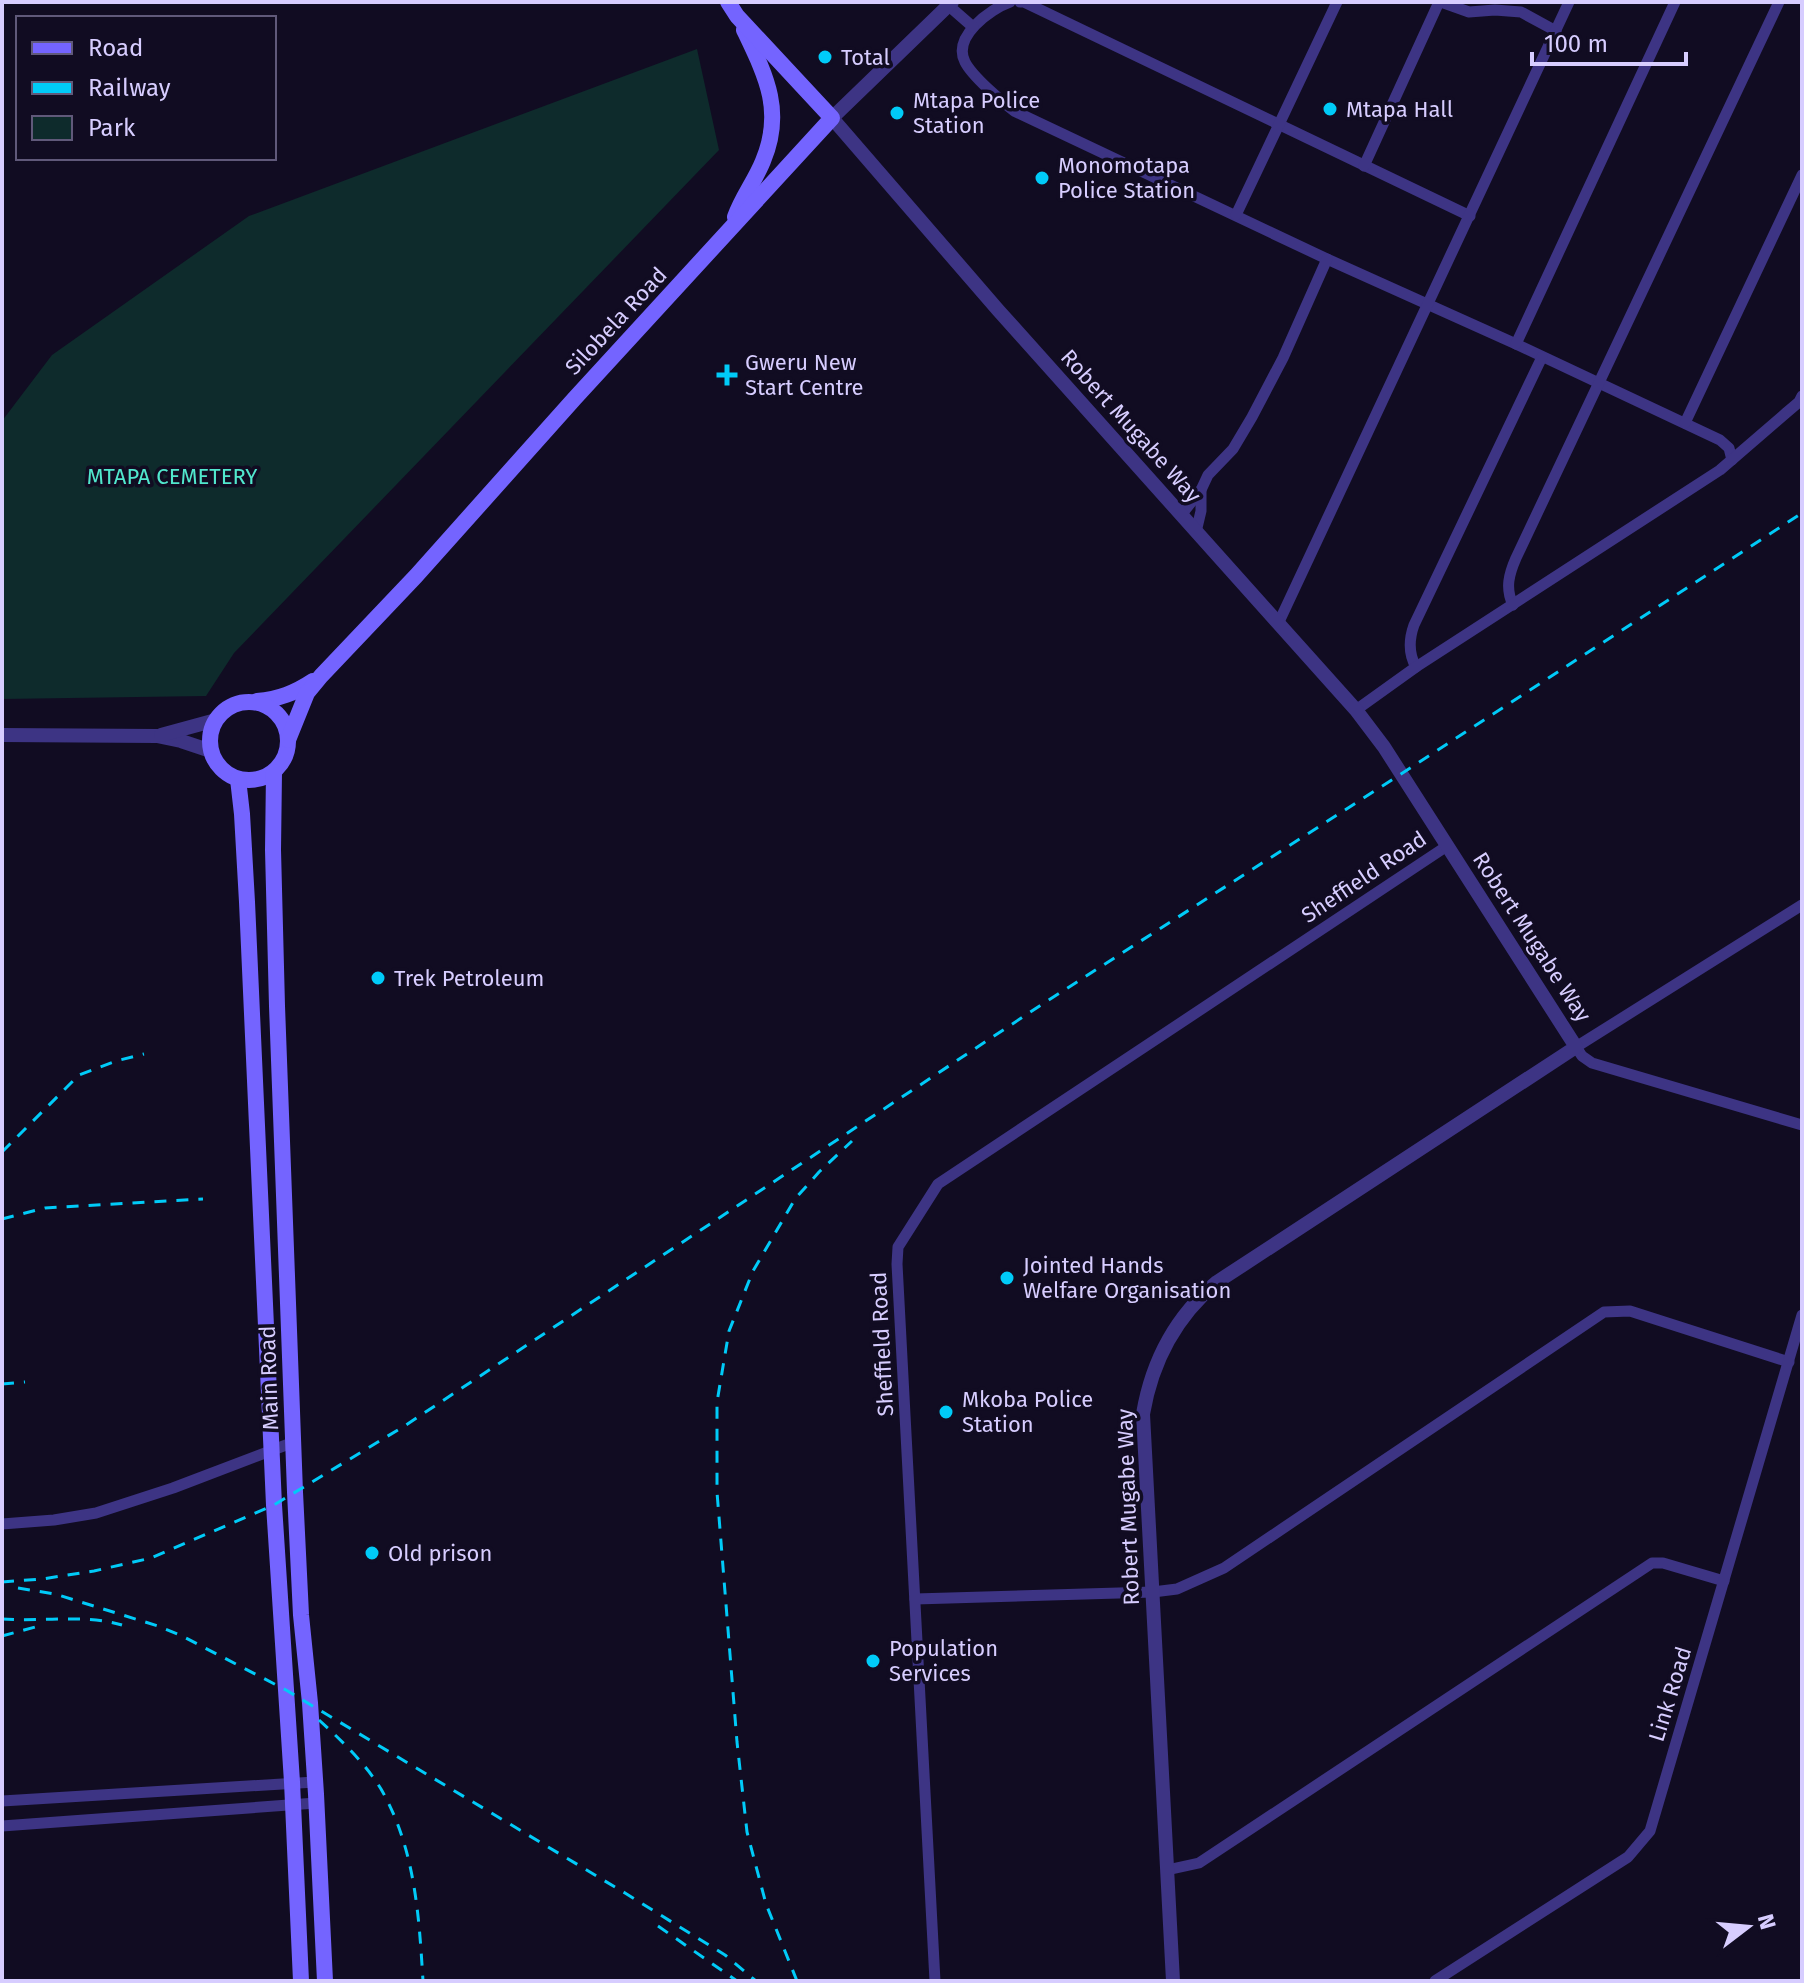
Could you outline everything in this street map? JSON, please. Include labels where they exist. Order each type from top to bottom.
[{"type":"main road","points":[[732,9],[832,118]]},
{"type":"main road","points":[[732,9],[768,84],[773,113],[765,155],[739,205],[732,227]]},
{"type":"main road","name":"Silobela Road","points":[[288,740],[307,693],[321,676],[416,576],[832,118]]},
{"type":"main road","name":"Silobela Road","points":[[252,702],[275,699],[297,691],[321,676]]},
{"type":"main road","points":[[252,702],[261,704],[277,714],[287,730],[285,758],[274,772],[253,781],[226,773],[216,763],[211,751],[211,732],[216,720],[231,706],[252,702]]},
{"type":"main road","name":"Main Road","points":[[274,772],[272,836],[277,1006],[301,1615],[310,1703],[325,1981]]},
{"type":"main road","name":"Main Road","points":[[238,779],[247,902],[272,1451],[301,1981]]},
{"type":"main road","points":[[264,1267],[287,1265]]},
{"type":"main road","points":[[300,1948],[323,1949]]},
{"type":"street","points":[[1010,2],[999,6],[973,27],[962,50],[964,61],[971,71],[1014,111],[1720,440],[1729,448],[1732,460]]},
{"type":"street","points":[[1020,2],[1470,216]]},
{"type":"street","points":[[1236,215],[1337,2]]},
{"type":"street","points":[[1364,166],[1440,2],[1469,12],[1521,12],[1556,31]]},
{"type":"street","points":[[1278,624],[1569,2]]},
{"type":"street","points":[[1516,344],[1675,2]]},
{"type":"street","points":[[1513,605],[1508,585],[1510,572],[1779,2]]},
{"type":"street","points":[[950,4],[973,27]]},
{"type":"street","name":"Silobela Road","points":[[832,118],[950,4]]},
{"type":"street","name":"Robert Mugabe Way","points":[[832,118],[998,310],[1356,710],[1384,747],[1576,1047],[1217,1282],[1182,1317],[1157,1362],[1148,1386],[1143,1414],[1173,1981]]},
{"type":"street","points":[[1685,423],[1802,175]]},
{"type":"street","points":[[1181,515],[1201,490],[1208,475],[1233,449],[1252,417],[1283,358],[1327,259]]},
{"type":"street","points":[[1416,667],[1410,650],[1414,625],[1542,357]]},
{"type":"street","points":[[1356,710],[1416,667],[1720,470],[1802,396]]},
{"type":"street","points":[[1196,532],[1201,511],[1201,490]]},
{"type":"street","points":[[157,736],[216,720]]},
{"type":"street","points":[[2,735],[157,736],[211,751]]},
{"type":"street","name":"Sheffield Road","points":[[935,1981],[898,1247],[938,1184],[1447,846]]},
{"type":"street","points":[[1802,905],[1576,1047],[1592,1063],[1802,1125]]},
{"type":"street","points":[[915,1599],[1177,1589],[1224,1568],[1604,1312],[1630,1311],[1789,1362]]},
{"type":"street","name":"Link Road","points":[[1435,1981],[1628,1857],[1650,1831],[1802,1315]]},
{"type":"street","points":[[2,1524],[96,1513],[173,1488],[294,1442]]},
{"type":"street","points":[[1167,1870],[1199,1863],[1652,1563],[1663,1563],[1724,1581]]},
{"type":"street","points":[[2,1801],[315,1782]]},
{"type":"street","points":[[98,1796],[99,1819]]},
{"type":"street","points":[[2,1826],[316,1803]]},
{"type":"green space","name":"MTAPA CEMETERY","points":[[697,49],[719,150],[234,653],[206,696],[2,699],[2,421],[52,355],[249,216]]},
{"type":"railway","points":[[2,1582],[94,1571],[151,1558],[274,1505],[406,1425],[1041,1005],[1802,513]]},
{"type":"railway","points":[[2,1152],[79,1075],[144,1054]]},
{"type":"railway","points":[[797,1981],[766,1904],[747,1832],[717,1492],[717,1402],[729,1331],[753,1271],[795,1199],[852,1141]]},
{"type":"railway","points":[[2,1219],[45,1208],[203,1199]]},
{"type":"railway","points":[[2,1384],[25,1382]]},
{"type":"railway","points":[[18,1588],[55,1594],[158,1626],[286,1690],[625,1893],[725,1955],[756,1981]]},
{"type":"railway","points":[[2,1619],[78,1619],[122,1625]]},
{"type":"railway","points":[[2,1636],[39,1626]]},
{"type":"railway","points":[[319,1720],[368,1770],[392,1811],[413,1882],[423,1981]]},
{"type":"railway","points":[[658,1926],[737,1981]]},
{"type":"place","name":"Total","points":[[825,57]]},
{"type":"place","name":"Mtapa Hall","points":[[1330,109]]},
{"type":"place","name":"Mtapa Police Station","points":[[897,113]]},
{"type":"place","name":"Monomotapa Police Station","points":[[1042,178]]},
{"type":"place","name":"Gweru New Start Centre","points":[[727,375]]},
{"type":"place","name":"Trek Petroleum","points":[[378,978]]},
{"type":"place","name":"Jointed Hands Welfare Organisation","points":[[1007,1278]]},
{"type":"place","name":"Mkoba Police Station","points":[[946,1412]]},
{"type":"place","name":"Old prison","points":[[372,1553]]},
{"type":"place","name":"Population Services","points":[[873,1661]]}]
